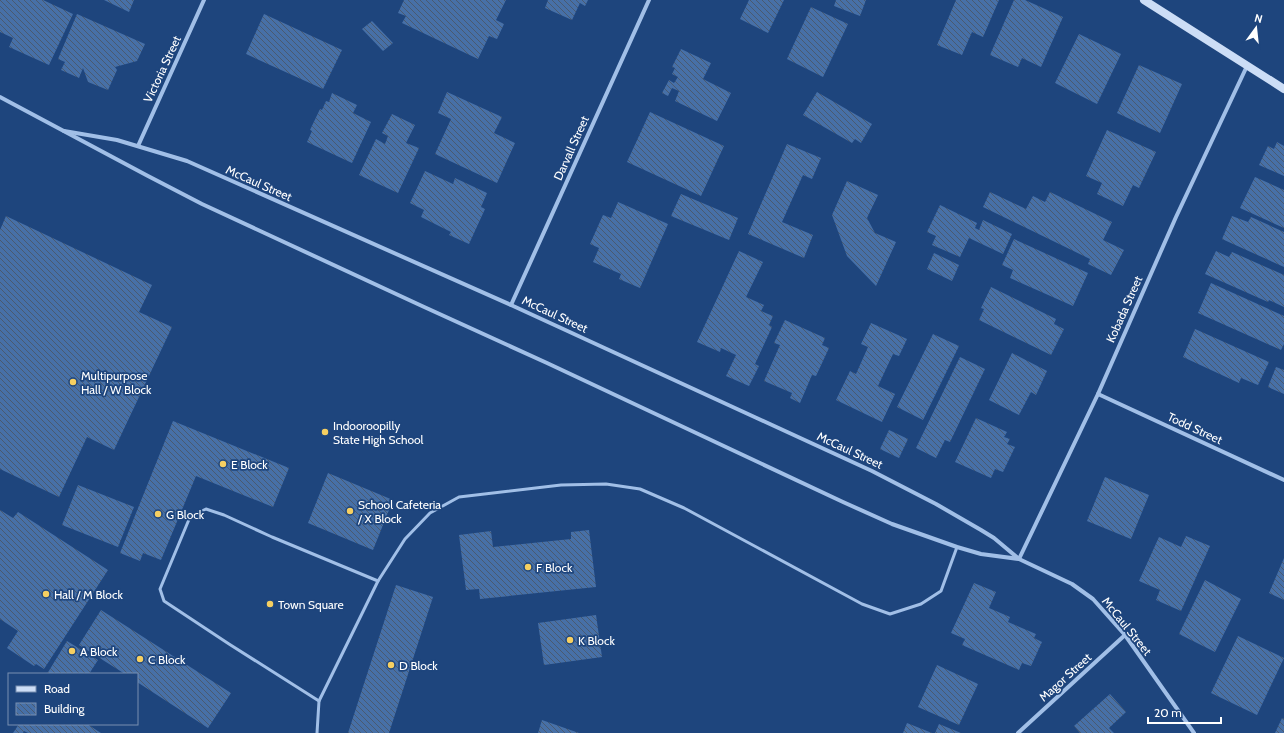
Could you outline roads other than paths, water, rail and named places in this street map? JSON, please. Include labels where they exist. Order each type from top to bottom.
[{"type":"main road","points":[[1144,0],[1284,90]]},
{"type":"street","name":"Victoria Street","points":[[138,146],[204,0]]},
{"type":"street","name":"Darvall Street","points":[[511,305],[649,0]]},
{"type":"street","name":"Kobada Street","points":[[1019,559],[1098,394],[1176,216],[1247,66]]},
{"type":"street","name":"McCaul Street","points":[[0,97],[148,176],[265,233],[843,502],[904,529],[957,547],[981,554],[1019,559]]},
{"type":"street","name":"McCaul Street","points":[[64,131],[104,137],[187,161],[511,305],[872,471],[969,522],[994,538],[1019,559],[1061,578],[1087,594],[1100,606],[1125,635],[1194,733]]},
{"type":"street","name":"Todd Street","points":[[1098,394],[1284,480]]},
{"type":"street","name":"Magor Street","points":[[1018,733],[1125,635]]},
{"type":"lane","points":[[317,733],[319,701],[378,581],[405,539],[430,513],[459,497],[561,485],[606,484],[640,489],[684,508],[862,604],[890,614],[921,604],[941,591],[957,547]]},
{"type":"lane","points":[[319,701],[164,601],[160,589],[190,517],[206,508],[378,581]]},
{"type":"place","name":"Multipurpose Hall / W Block","points":[[73,382]]},
{"type":"place","name":"Indooroopilly State High School","points":[[325,432]]},
{"type":"place","name":"E Block","points":[[223,464]]},
{"type":"place","name":"School Cafeteria / X Block","points":[[350,511]]},
{"type":"place","name":"G Block","points":[[158,514]]},
{"type":"place","name":"F Block","points":[[528,567]]},
{"type":"place","name":"Hall / M Block","points":[[46,594]]},
{"type":"place","name":"Town Square","points":[[270,604]]},
{"type":"place","name":"K Block","points":[[570,640]]},
{"type":"place","name":"A Block","points":[[72,651]]},
{"type":"place","name":"C Block","points":[[140,659]]},
{"type":"place","name":"D Block","points":[[391,665]]}]
